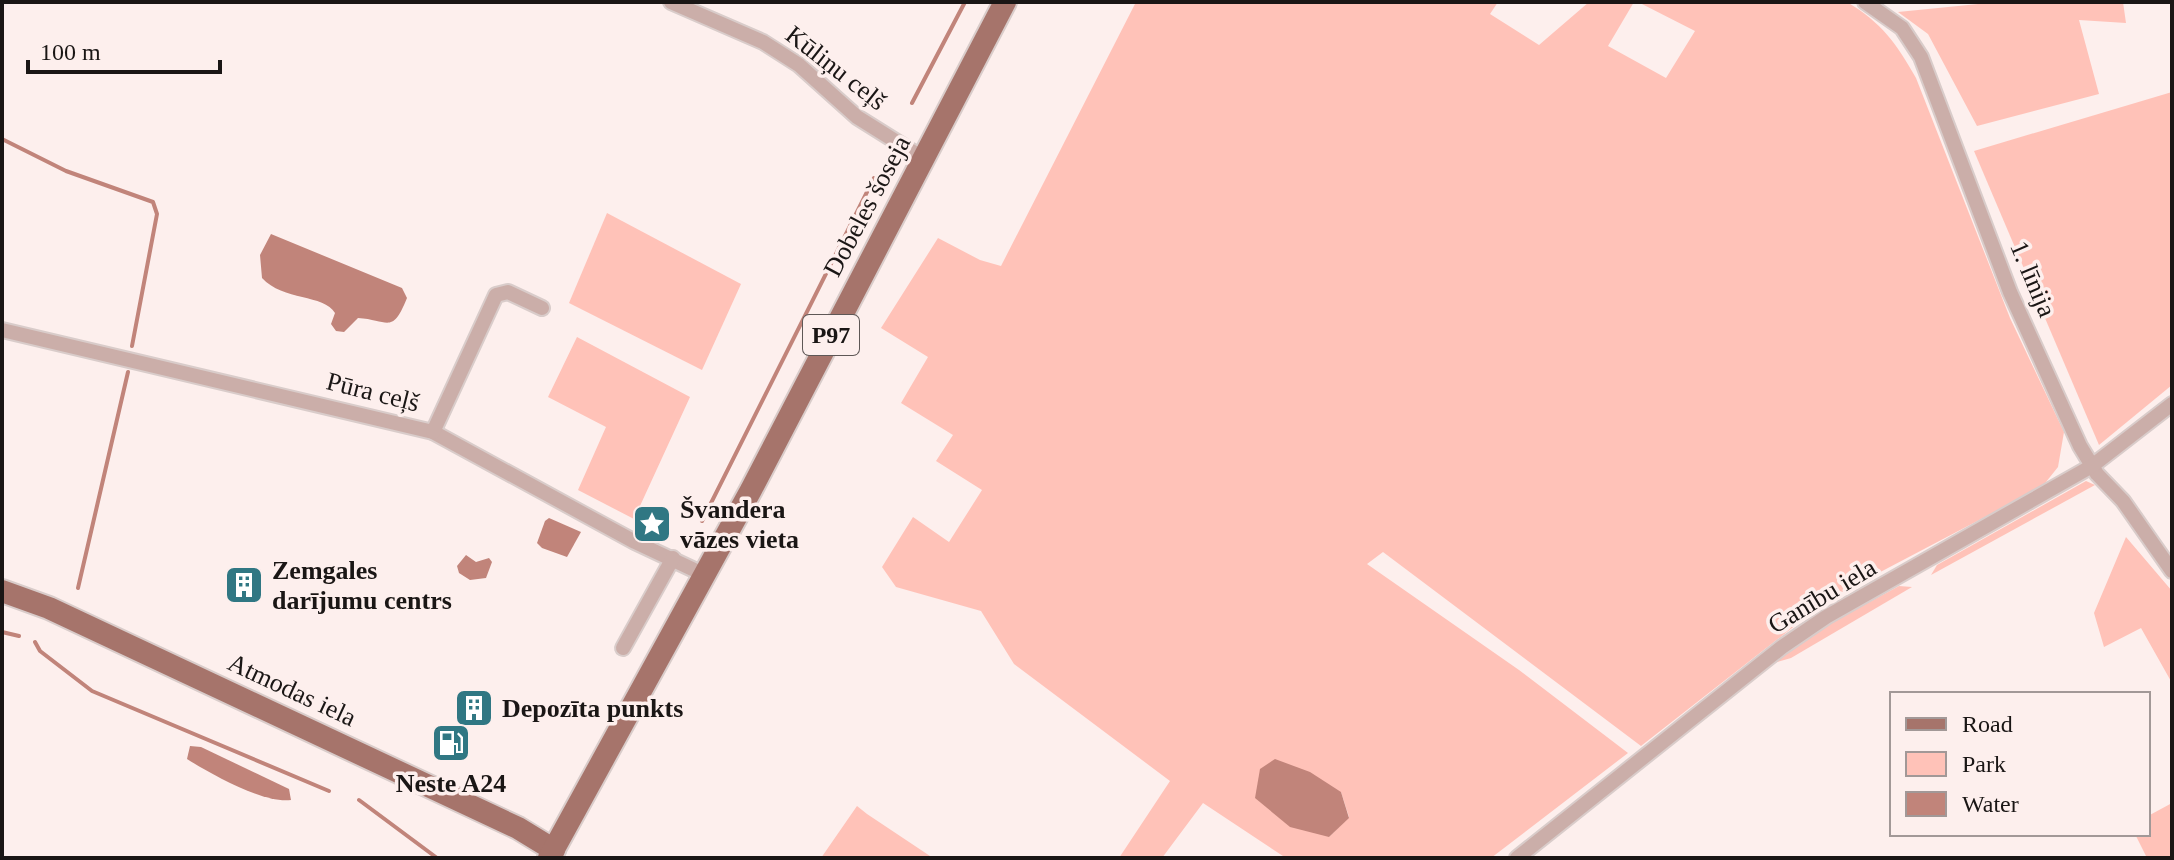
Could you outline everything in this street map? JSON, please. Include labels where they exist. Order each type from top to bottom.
[{"type":"main road","name":"Dobeles šoseja","points":[[551,854],[705,575],[1005,2]]},
{"type":"main road","name":"Atmodas iela","points":[[2,591],[49,608],[252,701],[518,828],[551,854]]},
{"type":"street","name":"Kūliņu ceļš","points":[[671,2],[763,42],[799,65],[857,117],[924,159]]},
{"type":"street","name":"1. līnija","points":[[1865,2],[1902,28],[1921,57],[2010,292],[2080,446],[2172,571]]},
{"type":"street","points":[[433,432],[496,295],[508,292],[542,308]]},
{"type":"street","name":"Pūra ceļš","points":[[2,330],[433,432],[635,542],[705,575]]},
{"type":"street","name":"Ganību iela","points":[[1517,858],[1804,632],[2092,466],[2172,404]]},
{"type":"street","points":[[623,648],[673,558]]},
{"type":"green space","points":[[1136,2],[1498,2],[1490,14],[1539,45],[1589,2],[1634,2],[1608,46],[1666,78],[1695,31],[1638,2],[1847,2],[1887,35],[1916,78],[2010,318],[2064,432],[2058,467],[2042,487],[1829,599],[1641,746],[1383,552],[1367,564],[1519,670],[1628,753],[1491,858],[1286,858],[1203,803],[1162,858],[1119,858],[1170,781],[1014,664],[981,611],[896,587],[882,567],[913,517],[949,542],[982,490],[936,461],[953,435],[901,403],[928,357],[881,328],[938,238],[980,260],[1001,266]],"holes":[[[1341,792],[1349,817],[1329,837]]]},
{"type":"green space","points":[[1998,2],[2123,2],[2126,23],[2079,20],[2099,94],[1977,126],[1928,34],[1898,12]]},
{"type":"green space","points":[[2172,92],[2172,385],[2099,445],[1974,151]]},
{"type":"green space","points":[[607,213],[741,284],[702,370],[569,303]]},
{"type":"green space","points":[[577,337],[690,397],[634,519],[578,490],[606,427],[548,397]]},
{"type":"green space","points":[[2086,481],[2095,485],[1931,575],[1937,565]]},
{"type":"green space","points":[[2126,537],[2172,591],[2172,683],[2141,628],[2104,647],[2094,613]]},
{"type":"green space","points":[[1899,586],[1912,587],[1791,658],[1774,663],[1822,628]]},
{"type":"green space","points":[[2172,803],[2172,858],[2147,858],[2136,836],[2150,836],[2150,815]]},
{"type":"green space","points":[[857,806],[867,814],[933,858],[821,858]]},
{"type":"water","points":[[271,234],[402,288],[407,298],[402,310],[388,323],[358,318],[344,332],[336,331],[331,324],[335,313],[330,307],[281,290],[262,278],[260,255]]},
{"type":"water","points":[[549,518],[581,532],[567,557],[542,548],[537,543]]},
{"type":"water","points":[[466,555],[476,562],[489,558],[492,562],[486,578],[470,580],[459,573],[457,566]]},
{"type":"water","points":[[190,746],[201,747],[289,789],[291,800],[267,797],[238,787],[187,759]]},
{"type":"water","points":[[1275,759],[1310,772],[1341,792],[1349,818],[1329,837],[1290,827],[1255,798],[1260,769]]},
{"type":"waterway","points":[[912,103],[965,2]]},
{"type":"waterway","points":[[2,139],[66,171],[153,202],[157,214],[132,346]]},
{"type":"waterway","points":[[702,521],[874,178]]},
{"type":"waterway","points":[[78,588],[128,372]]},
{"type":"waterway","points":[[2,632],[19,636]]},
{"type":"waterway","points":[[35,642],[40,651],[92,691],[329,791]]},
{"type":"waterway","points":[[359,800],[437,858]]},
{"type":"place","name":"Švandera vāzes vieta","points":[[652,524]]},
{"type":"place","name":"Zemgales darījumu centrs","points":[[244,585]]},
{"type":"place","name":"Depozīta punkts","points":[[474,708]]},
{"type":"place","name":"Neste A24","points":[[451,743]]}]
